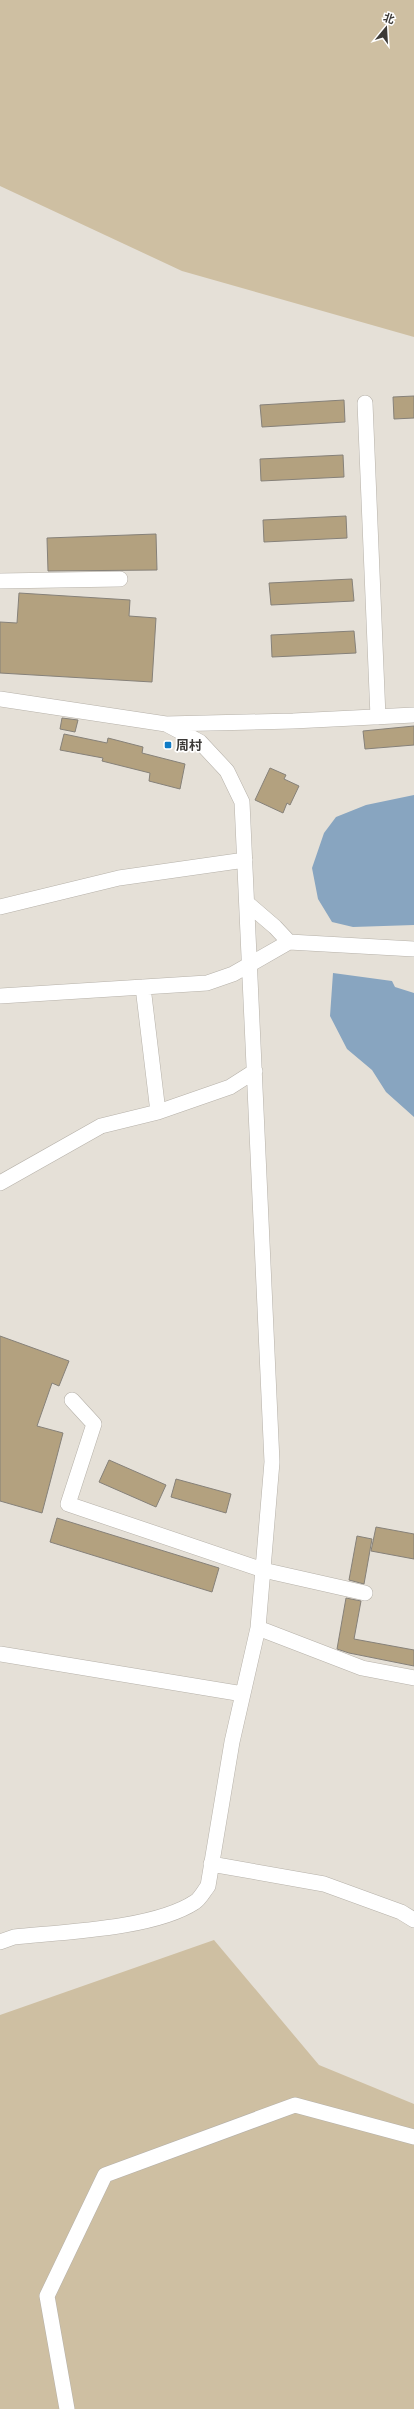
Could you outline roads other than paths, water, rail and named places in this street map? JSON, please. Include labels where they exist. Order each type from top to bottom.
[{"type":"street","points":[[365,403],[378,717]]},
{"type":"street","points":[[0,581],[120,579]]},
{"type":"street","points":[[0,699],[166,724],[414,715]]},
{"type":"street","points":[[0,1942],[14,1937],[124,1924],[172,1915],[196,1902],[208,1886],[232,1742],[258,1628],[272,1462],[242,802],[227,771],[200,742],[166,724]]},
{"type":"street","points":[[0,907],[119,878],[245,860]]},
{"type":"street","points":[[247,903],[275,927],[289,942]]},
{"type":"street","points":[[0,996],[207,983],[233,974],[289,942],[414,949]]},
{"type":"street","points":[[143,987],[158,1112]]},
{"type":"street","points":[[0,1183],[101,1126],[158,1112],[230,1087],[254,1071]]},
{"type":"street","points":[[72,1400],[94,1424],[68,1504],[263,1570],[365,1593]]},
{"type":"street","points":[[258,1628],[362,1668],[414,1678]]},
{"type":"street","points":[[0,1654],[243,1694]]},
{"type":"street","points":[[211,1864],[324,1884],[401,1912],[414,1920]]},
{"type":"street","points":[[68,2409],[47,2296],[106,2174],[295,2105],[414,2137]]},
{"type":"water","points":[[414,795],[414,925],[353,927],[332,922],[318,899],[312,868],[324,833],[336,817],[366,805]]},
{"type":"water","points":[[333,973],[392,981],[395,987],[414,993],[414,1117],[386,1092],[372,1070],[347,1049],[330,1016]]},
{"type":"place","name":"周村","points":[[168,745]]}]
